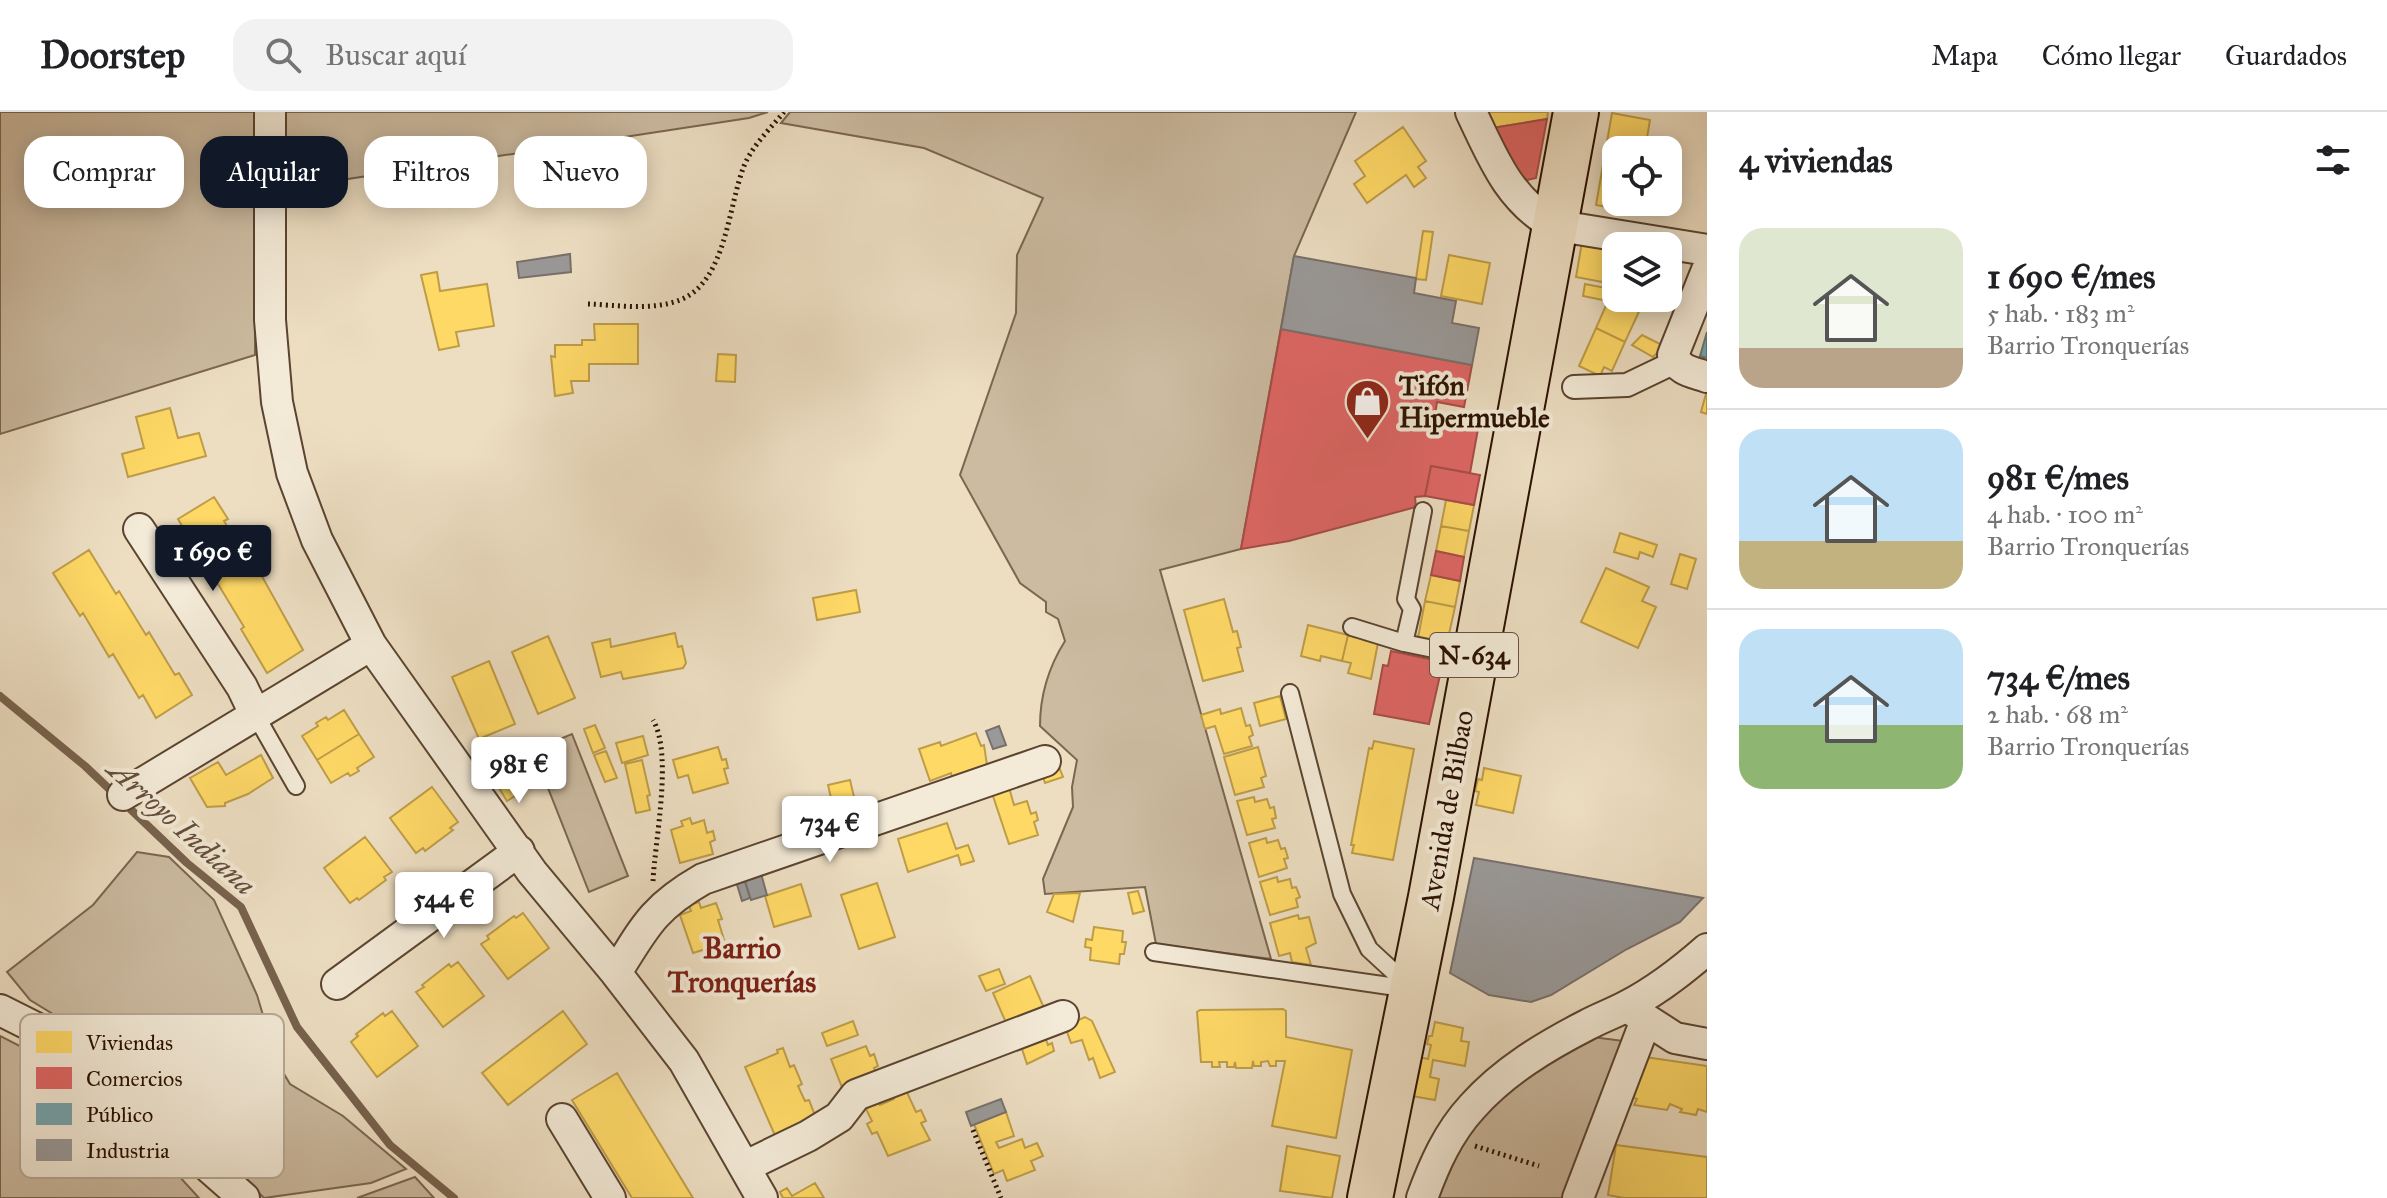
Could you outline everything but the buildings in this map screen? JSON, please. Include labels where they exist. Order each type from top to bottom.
[{"type":"highway","name":"Avenida de Bilbao","points":[[1370,1198],[1576,112]]},
{"type":"street","points":[[270,112],[270,320],[277,402],[292,473],[317,540],[371,645],[532,872],[684,1061],[762,1198]]},
{"type":"street","points":[[1471,112],[1519,199],[1553,225],[1707,250]]},
{"type":"street","points":[[1707,270],[1673,355],[1675,362],[1683,369],[1707,377]]},
{"type":"street","points":[[1574,387],[1627,385],[1675,362]]},
{"type":"street","points":[[139,529],[248,700]]},
{"type":"street","points":[[123,795],[248,700],[371,645]]},
{"type":"street","points":[[616,973],[650,918],[675,895],[703,879],[1045,761]]},
{"type":"street","points":[[337,984],[519,851]]},
{"type":"street","points":[[1422,1198],[1433,1167],[1450,1137],[1471,1108],[1493,1086],[1539,1051],[1636,1013],[1707,949]]},
{"type":"street","points":[[0,1010],[20,1020]]},
{"type":"street","points":[[1636,1013],[1675,1038],[1707,1044]]},
{"type":"street","points":[[1578,1198],[1636,1013]]},
{"type":"street","points":[[746,1166],[839,1117],[856,1095],[1063,1016]]},
{"type":"street","points":[[562,1119],[610,1198]]},
{"type":"street","points":[[221,1178],[244,1198]]},
{"type":"lane","points":[[1404,643],[1412,609],[1406,599],[1423,511]]},
{"type":"lane","points":[[1352,627],[1404,643],[1474,658]]},
{"type":"lane","points":[[1290,693],[1342,894],[1369,949],[1412,989]]},
{"type":"lane","points":[[248,700],[296,786]]},
{"type":"lane","points":[[1154,952],[1412,989]]},
{"type":"path","points":[[588,304],[646,306],[676,302],[690,296],[702,285],[717,257],[743,168],[751,152],[784,112]]},
{"type":"path","points":[[650,918],[663,755],[660,731],[653,720]]},
{"type":"path","points":[[973,1130],[1001,1198]]},
{"type":"path","points":[[1450,1137],[1539,1166]]},
{"type":"shaded area","points":[[0,112],[256,112],[256,136],[200,136],[200,208],[256,208],[255,355],[0,434]]},
{"type":"shaded area","points":[[283,112],[768,112],[749,118],[631,136],[514,136],[514,154],[498,156],[498,136],[364,136],[364,177],[348,179],[348,136],[283,136]]},
{"type":"shaded area","points":[[790,112],[1356,112],[1294,256],[1241,549],[1160,570],[1271,959],[1156,944],[1145,887],[1045,894],[1043,879],[1073,807],[1072,787],[1077,760],[1040,726],[1046,682],[1065,641],[1058,619],[1046,612],[1046,602],[1020,583],[960,475],[1016,313],[1017,255],[1043,198],[924,148],[781,123]]},
{"type":"shaded area","points":[[572,734],[628,876],[589,892],[533,750]]},
{"type":"shaded area","points":[[137,852],[169,857],[214,900],[263,1014],[53,1014],[30,1000],[7,972],[93,905]]},
{"type":"shaded area","points":[[0,1036],[20,1046],[20,1178],[181,1178],[199,1198],[0,1198]]},
{"type":"shaded area","points":[[1592,1037],[1624,1041],[1567,1198],[1438,1198],[1462,1144],[1479,1121],[1519,1084]]},
{"type":"shaded area","points":[[284,1074],[290,1084],[343,1116],[406,1169],[371,1183],[264,1198],[244,1178],[284,1178]]},
{"type":"shaded area","points":[[415,1177],[434,1198],[357,1198]]},
{"type":"waterway","name":"Arroyo Indiana","points":[[0,696],[85,766],[187,863],[241,907],[297,1027],[390,1145],[454,1198]]},
{"type":"place","name":"Tifón Hipermueble","points":[[1368,440]]},
{"type":"district","name":"Barrio Tronquerías","points":[[742,965]]}]
